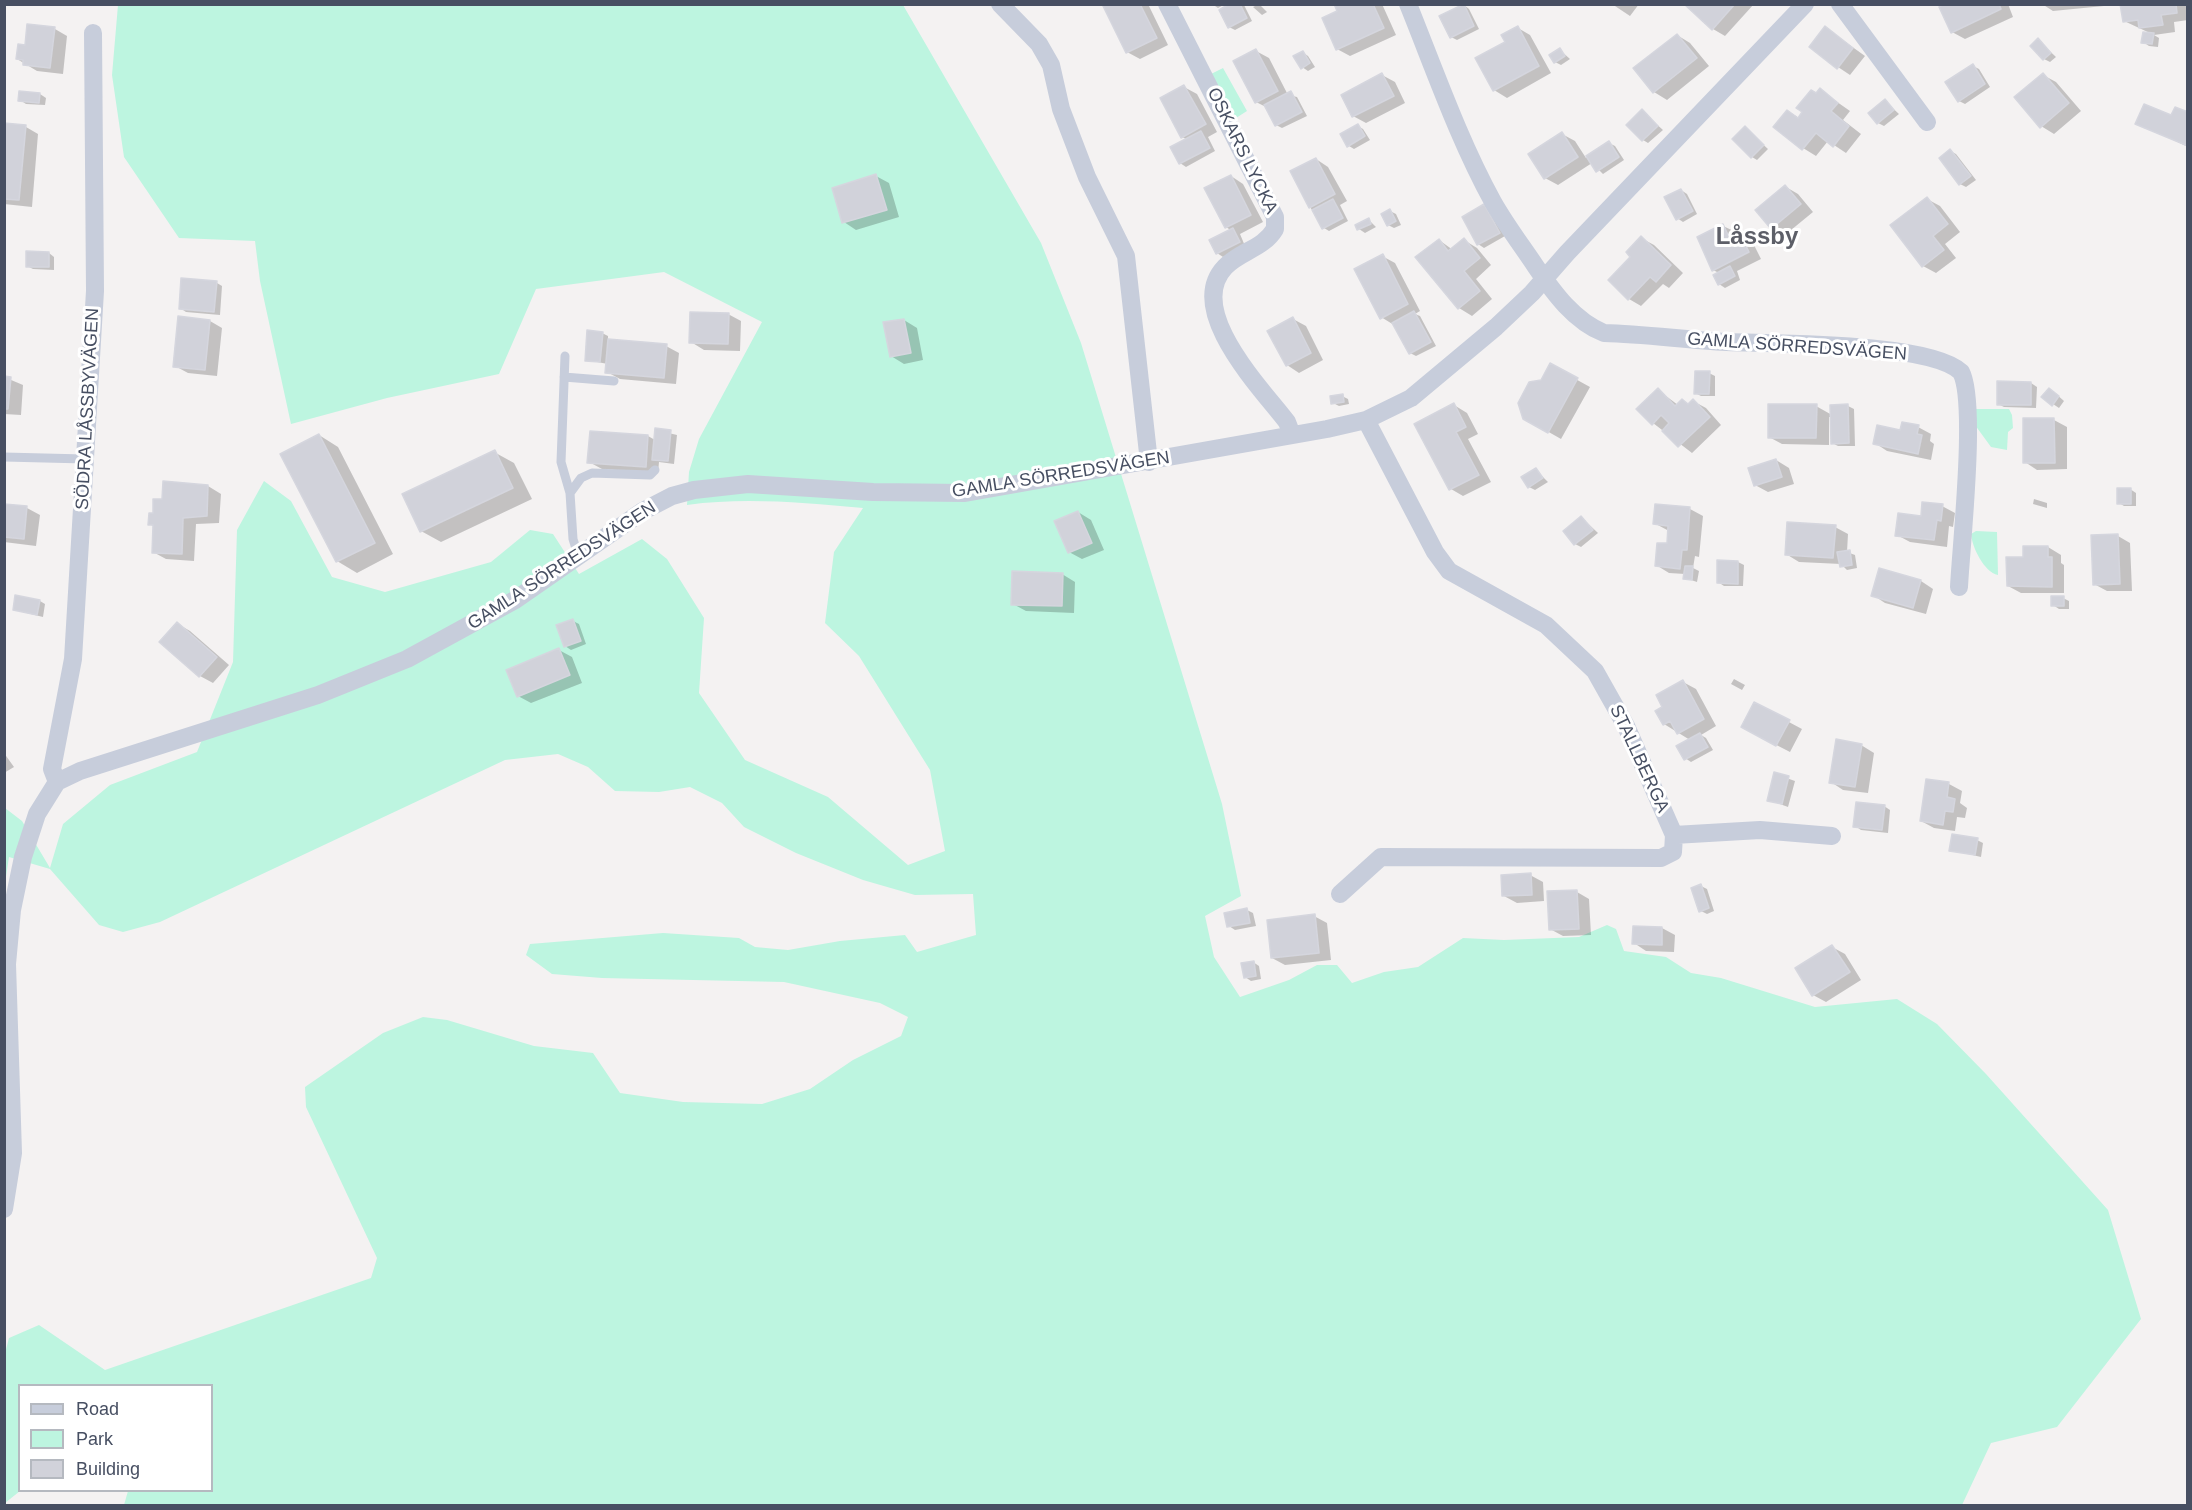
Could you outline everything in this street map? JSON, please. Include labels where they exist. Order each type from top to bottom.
[{"type":"street","points":[[1000,4],[1039,44],[1051,65],[1061,109],[1087,177],[1126,256],[1149,462]]},
{"type":"street","name":"OSKARS LYCKA","points":[[1167,4],[1275,217],[1275,229],[1264,243],[1223,268],[1217,282],[1213,302],[1226,340],[1287,422],[1292,435]]},
{"type":"street","name":"GAMLA SÖRREDSVÄGEN","points":[[1408,4],[1467,148],[1489,193],[1511,232],[1545,279],[1579,319],[1604,333],[1855,348],[1912,354],[1957,369],[1963,377],[1967,396],[1967,456],[1959,587]]},
{"type":"street","name":"GAMLA SÖRREDSVÄGEN","points":[[57,782],[80,771],[318,695],[407,659],[515,600],[643,511],[672,496],[694,490],[748,484],[873,492],[965,493],[1292,435],[1366,420],[1394,409],[1436,380],[1496,327],[1545,279],[1805,4]]},
{"type":"street","points":[[1840,4],[1927,122]]},
{"type":"street","name":"SÖDRA LÅSSBYVÄGEN","points":[[57,782],[52,769],[73,659],[95,291],[93,33]]},
{"type":"street","name":"STALLBERGA","points":[[1340,894],[1381,857],[1661,858],[1672,852],[1674,835],[1626,726],[1595,671],[1546,625],[1449,571],[1435,552],[1366,420]]},
{"type":"street","points":[[4,1209],[13,1153],[7,964],[12,909],[23,857],[37,814],[57,782]]},
{"type":"street","points":[[1674,835],[1760,831],[1832,836]]},
{"type":"lane","points":[[565,356],[561,462],[570,493],[573,538],[578,555]]},
{"type":"lane","points":[[564,377],[614,381]]},
{"type":"lane","points":[[4,457],[85,459]]},
{"type":"lane","points":[[570,493],[581,478],[592,473],[650,475],[655,470]]},
{"type":"green space","points":[[118,5],[903,5],[1041,243],[1081,343],[1222,804],[1241,896],[1205,916],[1214,957],[1240,997],[1289,980],[1317,965],[1337,965],[1352,983],[1384,972],[1418,967],[1463,938],[1504,940],[1579,937],[1607,925],[1616,929],[1624,951],[1666,957],[1691,973],[1721,978],[1815,1007],[1897,999],[1937,1024],[1986,1074],[2108,1210],[2141,1319],[2057,1427],[1991,1443],[1962,1505],[124,1505],[128,1492],[213,1492],[213,1384],[18,1384],[19,1492],[5,1503],[4,1357],[9,1338],[39,1325],[105,1370],[371,1278],[377,1258],[306,1107],[305,1087],[383,1033],[423,1017],[447,1020],[534,1046],[593,1053],[620,1093],[683,1102],[762,1104],[810,1089],[853,1060],[901,1036],[908,1017],[880,1003],[784,982],[602,978],[552,974],[526,955],[530,944],[663,933],[739,938],[755,947],[788,950],[840,941],[905,935],[917,952],[976,935],[973,894],[915,895],[863,880],[796,853],[744,827],[722,803],[690,787],[659,792],[615,791],[588,767],[558,754],[505,760],[160,922],[123,932],[99,925],[50,869],[9,857],[5,883],[5,808],[22,821],[50,868],[63,824],[110,785],[197,752],[233,662],[237,530],[264,481],[291,501],[332,577],[385,592],[491,562],[530,530],[553,534],[579,574],[642,539],[667,559],[704,618],[699,693],[745,760],[828,797],[908,865],[945,851],[930,770],[859,656],[825,623],[834,552],[863,508],[753,501],[687,505],[689,472],[699,439],[762,322],[664,272],[536,289],[499,374],[387,398],[291,424],[260,281],[255,241],[179,238],[124,157],[112,75]]},
{"type":"green space","points":[[1223,68],[1247,111],[1236,118],[1211,74]]},
{"type":"green space","points":[[1974,409],[2009,409],[2013,428],[2008,432],[2007,450],[1991,447],[1975,425]]},
{"type":"green space","points":[[1976,531],[1997,532],[1998,575],[1988,569],[1976,552],[1971,534]]},
{"type":"building","points":[[1102,4],[1140,4],[1157,38],[1126,53]]},
{"type":"building","points":[[1229,4],[1240,4],[1247,18],[1228,28],[1219,10]]},
{"type":"building","points":[[1334,4],[1373,4],[1384,28],[1336,50],[1322,18],[1337,11]]},
{"type":"building","points":[[1464,4],[1474,26],[1450,38],[1439,16]]},
{"type":"building","points":[[1684,4],[1735,4],[1712,30]]},
{"type":"building","points":[[1944,4],[1999,4],[2001,9],[1951,33],[1939,7]]},
{"type":"building","points":[[2120,4],[2176,4],[2177,13],[2161,15],[2163,25],[2139,28],[2138,20],[2123,22]]},
{"type":"building","points":[[27,24],[55,27],[50,68],[23,65],[23,60],[16,59],[18,44],[25,45]]},
{"type":"building","points":[[1518,26],[1539,66],[1493,91],[1475,58],[1505,42],[1501,35]]},
{"type":"building","points":[[1825,26],[1853,48],[1837,69],[1809,47]]},
{"type":"building","points":[[2143,32],[2154,33],[2152,44],[2141,43]]},
{"type":"building","points":[[1677,34],[1697,58],[1653,93],[1633,68]]},
{"type":"building","points":[[2038,38],[2051,53],[2043,60],[2030,46]]},
{"type":"building","points":[[1560,48],[1565,56],[1554,63],[1549,55]]},
{"type":"building","points":[[1256,49],[1278,91],[1255,103],[1233,61]]},
{"type":"building","points":[[1303,51],[1310,63],[1301,69],[1293,56]]},
{"type":"building","points":[[1973,64],[1985,84],[1958,102],[1945,82]]},
{"type":"building","points":[[1382,73],[1394,96],[1352,117],[1341,95]]},
{"type":"building","points":[[2043,73],[2069,103],[2040,128],[2014,97]]},
{"type":"building","points":[[1184,85],[1206,124],[1181,138],[1160,98]]},
{"type":"building","points":[[1820,88],[1838,103],[1831,111],[1849,126],[1833,147],[1816,133],[1802,150],[1773,127],[1787,110],[1798,118],[1802,112],[1796,108],[1811,90],[1816,93]]},
{"type":"building","points":[[19,91],[40,93],[39,103],[18,101]]},
{"type":"building","points":[[1291,91],[1302,112],[1275,126],[1264,105]]},
{"type":"building","points":[[1885,99],[1894,110],[1877,124],[1868,113]]},
{"type":"building","points":[[2144,104],[2171,115],[2175,107],[2188,112],[2188,146],[2135,124]]},
{"type":"building","points":[[1642,109],[1658,126],[1642,141],[1626,125]]},
{"type":"building","points":[[4,123],[26,125],[19,200],[4,199]]},
{"type":"building","points":[[1358,124],[1365,136],[1347,147],[1340,134]]},
{"type":"building","points":[[1745,126],[1764,145],[1751,158],[1732,139]]},
{"type":"building","points":[[1201,131],[1210,148],[1179,164],[1170,147]]},
{"type":"building","points":[[1562,132],[1578,157],[1544,179],[1528,154]]},
{"type":"building","points":[[1609,141],[1619,157],[1596,172],[1586,156]]},
{"type":"building","points":[[1950,149],[1971,176],[1959,185],[1939,158]]},
{"type":"building","points":[[1316,158],[1335,194],[1309,208],[1290,171]]},
{"type":"building","points":[[876,174],[887,210],[842,223],[832,188]]},
{"type":"building","points":[[1231,175],[1251,215],[1225,228],[1204,188]]},
{"type":"building","points":[[1785,185],[1801,204],[1771,229],[1755,210]]},
{"type":"building","points":[[1681,189],[1693,211],[1676,220],[1664,197]]},
{"type":"building","points":[[1927,197],[1948,224],[1933,236],[1944,250],[1922,267],[1890,225]]},
{"type":"building","points":[[1333,199],[1343,218],[1322,229],[1312,210]]},
{"type":"building","points":[[1484,204],[1500,233],[1477,245],[1462,217]]},
{"type":"building","points":[[1390,209],[1396,221],[1387,226],[1381,214]]},
{"type":"building","points":[[1369,218],[1371,224],[1357,230],[1355,225]]},
{"type":"building","points":[[1723,224],[1728,235],[1738,230],[1749,252],[1712,271],[1697,237]]},
{"type":"building","points":[[1233,228],[1240,242],[1216,254],[1209,240]]},
{"type":"building","points":[[1641,236],[1671,265],[1656,282],[1650,277],[1628,300],[1608,280],[1630,257],[1626,252]]},
{"type":"building","points":[[1464,238],[1480,258],[1464,271],[1480,291],[1458,309],[1415,257],[1439,239],[1448,251]]},
{"type":"building","points":[[26,251],[49,252],[49,267],[26,267]]},
{"type":"building","points":[[1383,254],[1408,304],[1380,319],[1354,269]]},
{"type":"building","points":[[1730,266],[1735,276],[1718,285],[1713,275]]},
{"type":"building","points":[[181,278],[217,281],[214,312],[179,309]]},
{"type":"building","points":[[1414,311],[1431,342],[1409,354],[1392,323]]},
{"type":"building","points":[[690,312],[729,313],[728,344],[689,343]]},
{"type":"building","points":[[178,316],[210,320],[205,370],[173,367]]},
{"type":"building","points":[[1293,317],[1311,353],[1286,366],[1267,331]]},
{"type":"building","points":[[904,319],[911,353],[890,357],[883,322]]},
{"type":"building","points":[[587,330],[603,332],[600,362],[585,361]]},
{"type":"building","points":[[608,339],[667,344],[664,378],[605,373]]},
{"type":"building","points":[[1550,363],[1578,378],[1548,433],[1523,419],[1518,403],[1529,382],[1541,380]]},
{"type":"building","points":[[1695,371],[1710,371],[1709,394],[1694,394]]},
{"type":"building","points":[[4,376],[11,377],[8,409],[4,409]]},
{"type":"building","points":[[1997,381],[2031,382],[2031,405],[1997,405]]},
{"type":"building","points":[[1658,388],[1675,406],[1682,399],[1688,404],[1693,399],[1710,417],[1678,447],[1662,431],[1669,423],[1661,415],[1652,425],[1636,409]]},
{"type":"building","points":[[2049,388],[2059,396],[2052,406],[2041,397]]},
{"type":"building","points":[[1343,394],[1344,402],[1331,404],[1330,396]]},
{"type":"building","points":[[1454,403],[1466,427],[1456,432],[1479,475],[1449,490],[1414,424]]},
{"type":"building","points":[[1768,404],[1817,404],[1816,438],[1768,438]]},
{"type":"building","points":[[1848,404],[1849,443],[1831,444],[1830,405]]},
{"type":"building","points":[[2023,418],[2054,418],[2055,463],[2023,463]]},
{"type":"building","points":[[1902,422],[1919,425],[1917,434],[1922,435],[1918,454],[1873,444],[1877,425],[1900,430]]},
{"type":"building","points":[[655,428],[671,430],[668,461],[652,460]]},
{"type":"building","points":[[590,431],[648,435],[646,467],[587,463]]},
{"type":"building","points":[[319,434],[375,543],[336,562],[280,454]]},
{"type":"building","points":[[495,450],[513,488],[420,532],[402,494]]},
{"type":"building","points":[[1776,459],[1782,477],[1754,486],[1748,468]]},
{"type":"building","points":[[1536,468],[1543,478],[1528,488],[1521,477]]},
{"type":"building","points":[[163,481],[208,485],[207,516],[183,518],[182,554],[152,553],[153,525],[148,525],[149,513],[153,513],[153,499],[162,499]]},
{"type":"building","points":[[2117,488],[2131,488],[2131,504],[2117,504]]},
{"type":"building","points":[[1922,502],[1943,504],[1941,521],[1937,520],[1934,540],[1895,536],[1898,513],[1921,516]]},
{"type":"building","points":[[4,504],[27,506],[24,539],[4,537]]},
{"type":"building","points":[[1655,504],[1690,507],[1687,550],[1682,550],[1680,569],[1655,566],[1657,543],[1667,543],[1668,526],[1653,524]]},
{"type":"building","points":[[1078,511],[1092,543],[1068,553],[1054,521]]},
{"type":"building","points":[[1581,516],[1593,530],[1574,545],[1563,531]]},
{"type":"building","points":[[1787,522],[1836,525],[1833,558],[1785,555]]},
{"type":"building","points":[[2118,534],[2120,584],[2093,585],[2091,535]]},
{"type":"building","points":[[2023,546],[2048,546],[2048,557],[2052,557],[2052,587],[2007,586],[2006,557],[2023,557]]},
{"type":"building","points":[[1850,550],[1852,565],[1840,567],[1837,552]]},
{"type":"building","points":[[1717,560],[1738,561],[1738,584],[1717,583]]},
{"type":"building","points":[[1685,566],[1693,566],[1692,580],[1683,579]]},
{"type":"building","points":[[1879,568],[1921,580],[1913,608],[1871,596]]},
{"type":"building","points":[[1012,571],[1063,573],[1062,606],[1011,605]]},
{"type":"building","points":[[15,595],[40,600],[37,615],[13,610]]},
{"type":"building","points":[[2051,596],[2064,596],[2064,606],[2051,606]]},
{"type":"building","points":[[573,619],[581,641],[564,647],[556,625]]},
{"type":"building","points":[[177,622],[217,657],[199,677],[159,642]]},
{"type":"building","points":[[559,648],[570,675],[517,697],[506,670]]},
{"type":"building","points":[[1683,680],[1704,719],[1677,734],[1670,721],[1663,725],[1655,711],[1662,707],[1656,695]]},
{"type":"building","points":[[1754,702],[1790,720],[1776,746],[1741,727]]},
{"type":"building","points":[[1700,733],[1708,747],[1684,760],[1676,746]]},
{"type":"building","points":[[1836,739],[1862,744],[1855,787],[1829,783]]},
{"type":"building","points":[[1774,772],[1789,776],[1782,804],[1767,801]]},
{"type":"building","points":[[1926,779],[1949,782],[1947,797],[1955,799],[1953,812],[1945,811],[1943,825],[1920,821]]},
{"type":"building","points":[[1856,802],[1885,805],[1882,830],[1853,827]]},
{"type":"building","points":[[1952,834],[1978,838],[1975,855],[1949,851]]},
{"type":"building","points":[[1531,873],[1532,895],[1502,896],[1501,875]]},
{"type":"building","points":[[1701,884],[1709,908],[1699,912],[1691,888]]},
{"type":"building","points":[[1577,890],[1579,929],[1549,930],[1547,891]]},
{"type":"building","points":[[1247,908],[1250,923],[1227,927],[1224,913]]},
{"type":"building","points":[[1315,914],[1319,953],[1271,958],[1267,920]]},
{"type":"building","points":[[1633,926],[1662,927],[1662,945],[1632,944]]},
{"type":"building","points":[[1832,945],[1850,972],[1812,996],[1795,968]]},
{"type":"building","points":[[1254,961],[1256,976],[1244,978],[1241,963]]},
{"type":"district","name":"Låssby","points":[[1757,237]]}]
